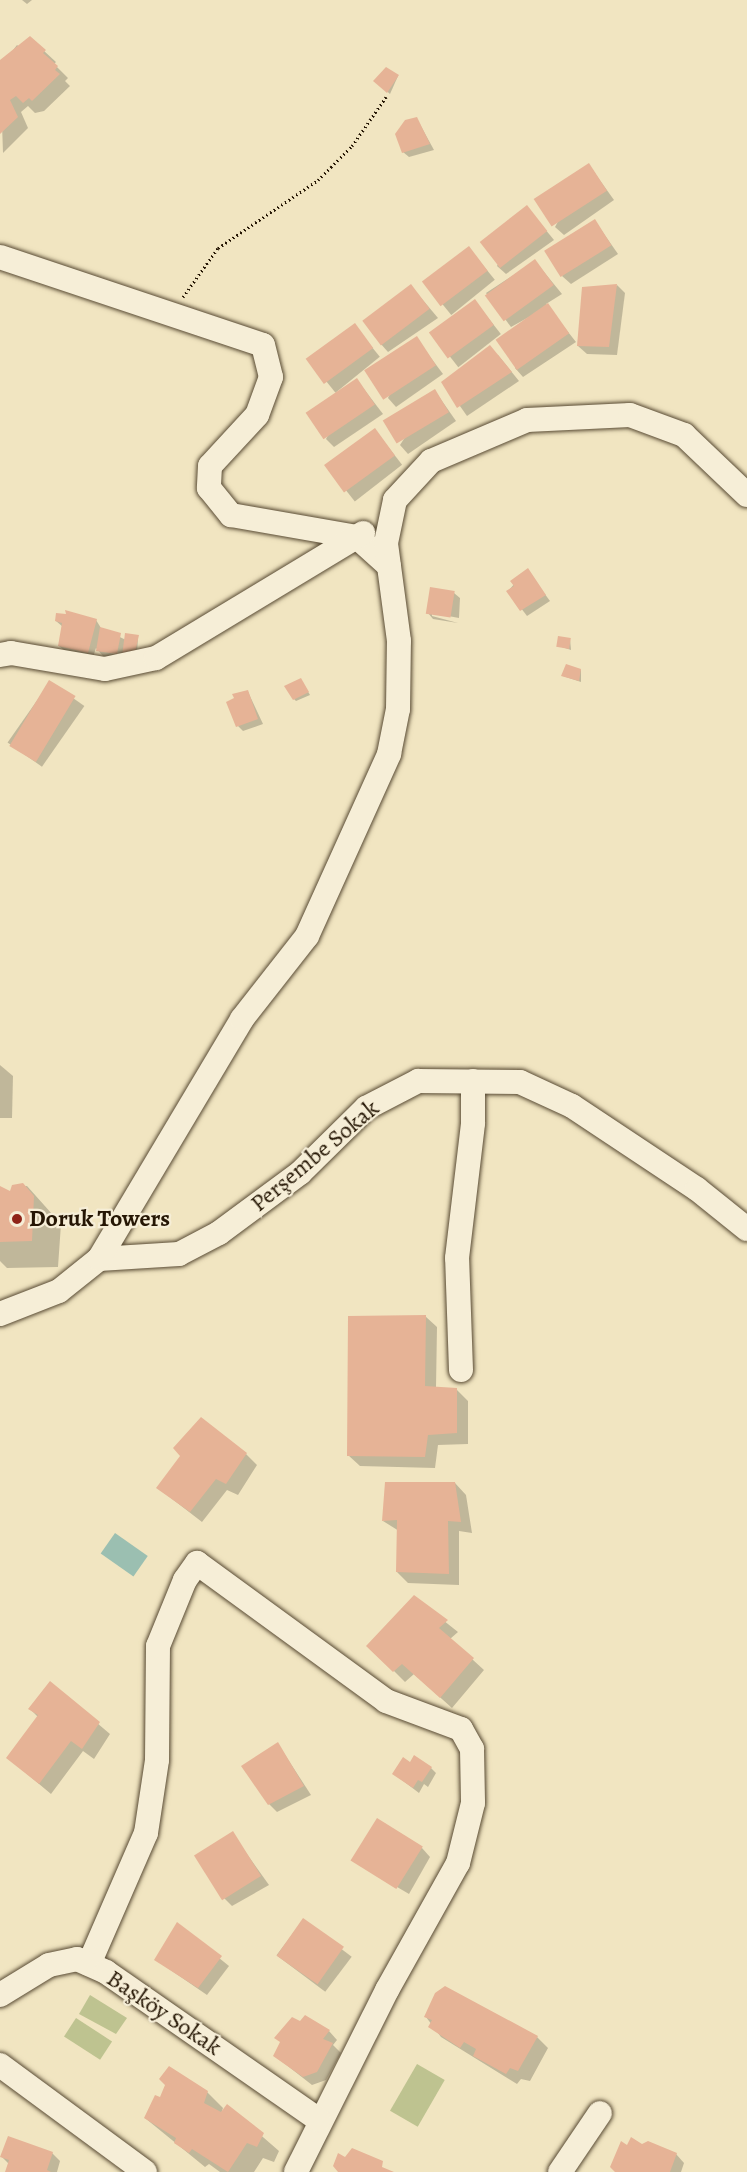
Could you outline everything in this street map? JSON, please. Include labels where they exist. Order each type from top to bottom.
[{"type":"street","points":[[0,257],[264,345],[271,377],[258,415],[210,466],[209,488],[231,515],[357,537],[389,566]]},
{"type":"street","points":[[0,1314],[59,1291],[99,1259],[242,1019],[307,936],[389,754],[398,709],[399,641],[386,543],[395,500],[431,461],[527,420],[630,415],[684,435],[747,495]]},
{"type":"street","points":[[0,655],[11,653],[105,669],[156,658],[357,537],[392,519]]},
{"type":"street","name":"Perşembe Sokak","points":[[99,1259],[178,1254],[219,1233],[300,1173],[366,1108],[418,1081],[520,1082],[572,1106],[698,1189],[747,1229]]},
{"type":"street","points":[[461,1371],[457,1258],[473,1123],[473,1081]]},
{"type":"street","points":[[89,1964],[146,1833],[157,1760],[158,1646],[185,1580],[197,1563],[386,1701],[460,1729],[472,1749],[473,1803],[458,1863],[319,2120],[296,2172]]},
{"type":"street","name":"Başköy Sokak","points":[[0,1995],[49,1965],[77,1959],[106,1972],[319,2120]]},
{"type":"street","points":[[0,2065],[146,2172]]},
{"type":"street","points":[[560,2172],[600,2113]]},
{"type":"path","points":[[165,311],[197,280],[218,248],[318,180],[352,146],[386,98]]},
{"type":"green space","points":[[90,1995],[127,2018],[116,2034],[79,2014]]},
{"type":"green space","points":[[76,2018],[112,2041],[100,2060],[64,2036]]},
{"type":"green space","points":[[417,2064],[445,2080],[418,2127],[390,2111]]},
{"type":"shaded area","points":[[115,1533],[148,1556],[133,1576],[101,1553]]},
{"type":"building","points":[[30,36],[46,50],[43,53],[58,66],[55,70],[60,74],[32,101],[29,98],[23,103],[16,96],[10,100],[18,117],[0,134],[0,60]]},
{"type":"building","points":[[386,67],[399,75],[387,93],[373,81]]},
{"type":"building","points":[[417,117],[430,144],[402,153],[395,134],[405,120]]},
{"type":"building","points":[[589,163],[607,191],[552,227],[534,199]]},
{"type":"building","points":[[527,205],[547,231],[500,268],[480,242]]},
{"type":"building","points":[[595,219],[611,245],[561,277],[544,251]]},
{"type":"building","points":[[469,246],[488,271],[441,306],[422,282]]},
{"type":"building","points":[[535,259],[554,285],[504,321],[485,295]]},
{"type":"building","points":[[411,284],[430,309],[381,345],[362,321]]},
{"type":"building","points":[[617,284],[609,347],[577,346],[582,287]]},
{"type":"building","points":[[475,299],[494,325],[448,358],[429,333]]},
{"type":"building","points":[[548,303],[569,333],[517,370],[496,340]]},
{"type":"building","points":[[355,323],[373,348],[324,384],[306,359]]},
{"type":"building","points":[[417,336],[436,365],[383,400],[364,370]]},
{"type":"building","points":[[490,345],[512,372],[457,408],[441,382]]},
{"type":"building","points":[[357,378],[375,405],[323,439],[306,413]]},
{"type":"building","points":[[435,389],[449,412],[397,444],[383,420]]},
{"type":"building","points":[[375,428],[395,456],[344,493],[324,465]]},
{"type":"building","points":[[528,568],[546,595],[520,611],[506,591],[514,586],[510,581]]},
{"type":"building","points":[[430,587],[455,591],[450,618],[426,614]]},
{"type":"building","points":[[65,610],[97,619],[88,653],[58,646],[62,623],[55,621],[56,613],[66,614]]},
{"type":"building","points":[[100,627],[121,633],[117,654],[96,651]]},
{"type":"building","points":[[125,633],[139,635],[134,657],[122,656]]},
{"type":"building","points":[[558,636],[571,638],[569,649],[556,647]]},
{"type":"building","points":[[566,664],[581,669],[579,681],[561,676]]},
{"type":"building","points":[[301,678],[309,692],[293,700],[284,686]]},
{"type":"building","points":[[49,680],[76,696],[36,762],[9,746]]},
{"type":"building","points":[[248,690],[258,719],[236,727],[226,702],[234,698],[232,694]]},
{"type":"building","name":"Doruk Towers","points":[[23,1183],[34,1196],[32,1241],[0,1242],[0,1186],[10,1191],[12,1185]]},
{"type":"building","points":[[426,1315],[425,1386],[457,1388],[457,1433],[428,1435],[425,1457],[347,1456],[348,1316]]},
{"type":"building","points":[[201,1417],[247,1453],[226,1484],[216,1479],[190,1512],[156,1488],[180,1456],[173,1448]]},
{"type":"building","points":[[385,1482],[455,1482],[461,1522],[448,1521],[449,1574],[396,1572],[397,1520],[382,1521]]},
{"type":"building","points":[[414,1595],[448,1620],[439,1628],[474,1658],[440,1698],[402,1664],[393,1672],[366,1646]]},
{"type":"building","points":[[50,1681],[100,1722],[82,1749],[71,1741],[39,1784],[6,1758],[38,1715],[28,1709]]},
{"type":"building","points":[[278,1742],[304,1786],[268,1805],[241,1766]]},
{"type":"building","points":[[414,1755],[432,1767],[422,1782],[418,1780],[413,1788],[392,1774],[403,1757],[410,1762]]},
{"type":"building","points":[[377,1818],[423,1847],[396,1889],[351,1860]]},
{"type":"building","points":[[233,1831],[261,1876],[222,1900],[194,1855]]},
{"type":"building","points":[[303,1918],[344,1947],[318,1984],[277,1956]]},
{"type":"building","points":[[177,1922],[222,1956],[198,1988],[154,1960]]},
{"type":"building","points":[[445,1986],[538,2036],[518,2071],[510,2068],[506,2074],[473,2056],[476,2049],[464,2042],[460,2048],[428,2027],[432,2020],[424,2017],[435,1993]]},
{"type":"building","points":[[305,2015],[330,2030],[323,2039],[333,2043],[317,2072],[303,2077],[273,2056],[280,2042],[274,2038],[292,2017],[300,2021]]},
{"type":"building","points":[[169,2066],[208,2091],[204,2103],[221,2112],[227,2104],[264,2133],[257,2147],[247,2143],[228,2172],[192,2149],[189,2153],[174,2143],[176,2138],[144,2118],[155,2095],[160,2097],[165,2085],[159,2079]]},
{"type":"building","points":[[8,2136],[53,2152],[47,2170],[51,2172],[5,2172],[9,2160],[0,2157]]},
{"type":"building","points":[[631,2137],[642,2144],[648,2141],[677,2153],[670,2172],[615,2172],[610,2167],[621,2141],[627,2145]]},
{"type":"building","points":[[352,2148],[383,2161],[382,2167],[394,2172],[338,2172],[333,2166],[338,2153],[345,2157]]},
{"type":"place","name":"Doruk Towers","points":[[17,1219]]}]
